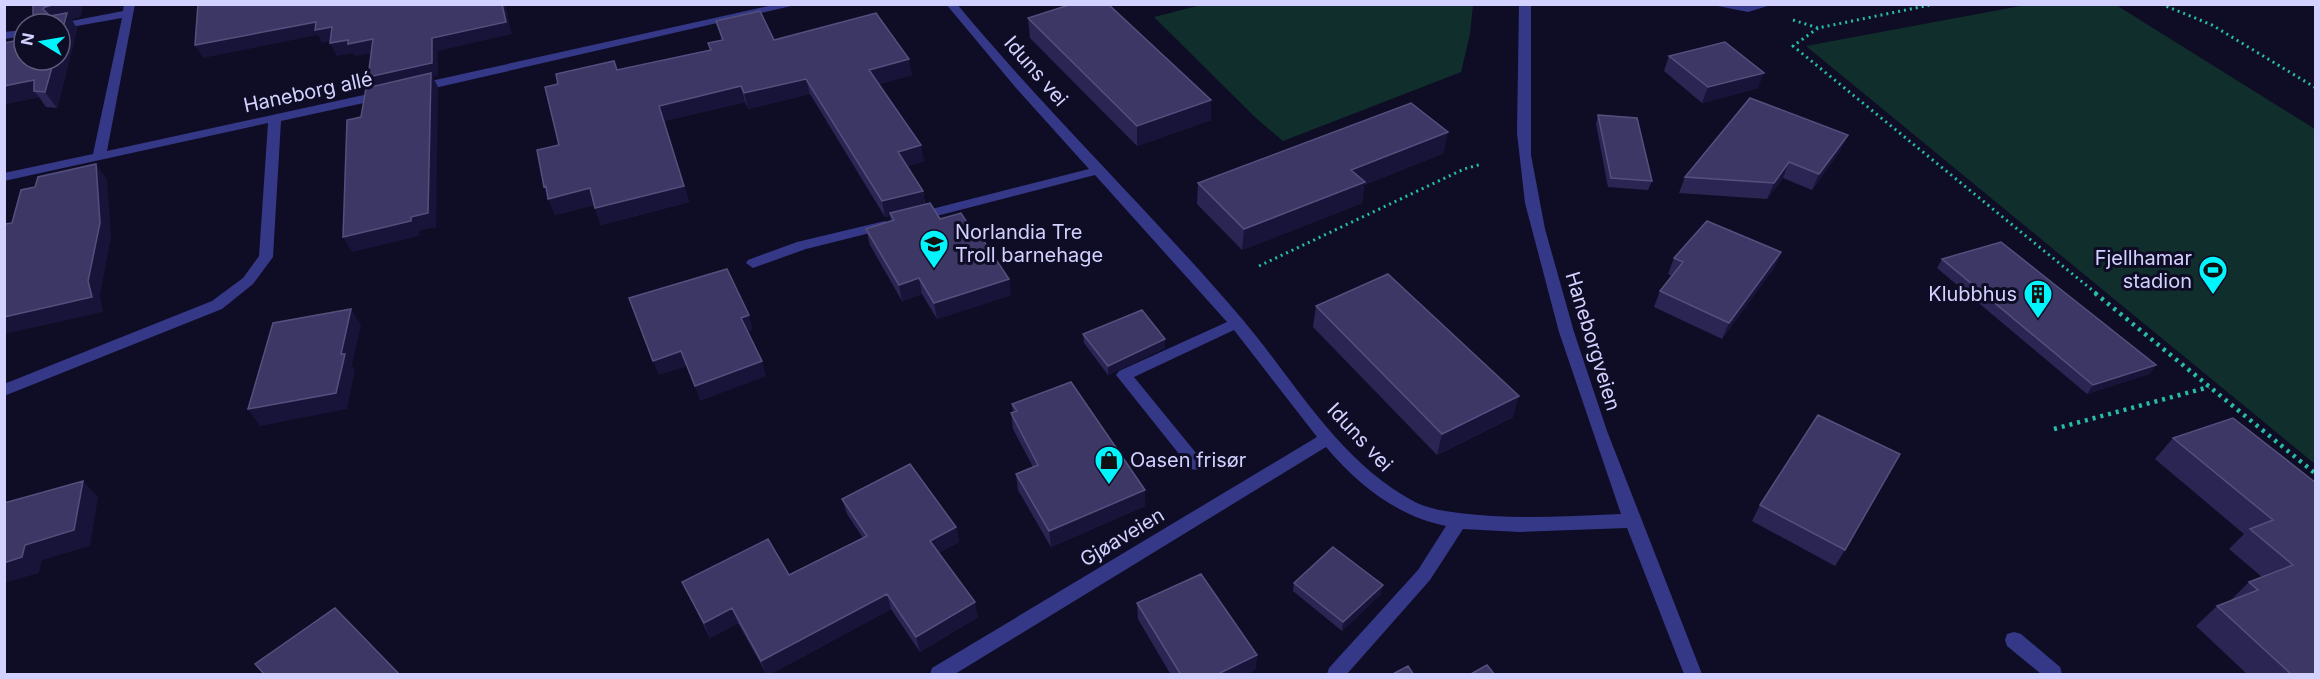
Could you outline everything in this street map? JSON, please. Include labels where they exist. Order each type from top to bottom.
[{"type":"street","name":"Haneborg allé","points":[[4,177],[398,92],[751,9],[795,4]]},
{"type":"street","name":"Iduns vei","points":[[951,4],[1097,171],[1237,323],[1329,438],[1375,486],[1414,509],[1459,520],[1525,524],[1633,521]]},
{"type":"street","name":"Haneborgveien","points":[[1525,4],[1522,129],[1528,180],[1538,229],[1572,351],[1633,521],[1693,675]]},
{"type":"street","points":[[1713,4],[1748,9],[1769,4]]},
{"type":"street","points":[[72,23],[129,9],[99,157]]},
{"type":"street","points":[[4,390],[217,305],[248,281],[266,257],[275,119]]},
{"type":"street","points":[[753,263],[802,245],[1097,171]]},
{"type":"street","points":[[1197,464],[1125,375],[1237,323]]},
{"type":"street","name":"Gjøaveien","points":[[939,675],[1149,546],[1269,477],[1329,438]]},
{"type":"street","points":[[1336,675],[1424,575],[1459,520]]},
{"type":"street","points":[[2014,640],[2053,673]]},
{"type":"path","points":[[1935,4],[1818,28],[1793,46],[2316,474]]},
{"type":"path","points":[[2161,4],[2212,25],[2316,88]]},
{"type":"path","points":[[1748,9],[1818,28]]},
{"type":"path","points":[[1259,266],[1464,169],[1482,164]]},
{"type":"path","points":[[2054,429],[2209,387]]},
{"type":"green space","points":[[1201,5],[1473,5],[1470,34],[1461,72],[1283,141],[1256,118],[1154,17]]},
{"type":"green space","name":"Fjellhamar stadion","points":[[2026,5],[2116,5],[2315,129],[2315,464],[1806,46]]},
{"type":"building","points":[[33,4],[56,4],[45,7],[43,9],[46,12],[33,12]]},
{"type":"building","points":[[198,4],[502,4],[506,22],[432,38],[432,63],[368,77],[373,39],[348,44],[348,40],[330,43],[332,27],[315,30],[316,22],[195,45]]},
{"type":"building","points":[[1072,4],[1108,4],[1211,100],[1137,126],[1028,18]]},
{"type":"building","points":[[760,11],[774,40],[876,13],[909,59],[869,70],[921,145],[898,152],[923,191],[882,201],[806,79],[744,93],[741,86],[659,106],[684,186],[595,208],[590,188],[548,199],[537,150],[559,145],[545,87],[558,84],[556,74],[614,61],[617,70],[711,50],[708,43],[723,40],[716,21]]},
{"type":"building","points":[[12,41],[12,72],[51,72],[45,92],[34,91],[34,80],[4,86],[4,43]]},
{"type":"building","points":[[1725,42],[1764,73],[1708,87],[1669,56]]},
{"type":"building","points":[[431,73],[428,213],[411,217],[411,221],[343,237],[347,120],[361,117],[366,88]]},
{"type":"building","points":[[1750,98],[1848,135],[1819,174],[1789,162],[1774,183],[1685,177]]},
{"type":"building","points":[[1411,103],[1448,132],[1351,170],[1365,182],[1244,229],[1198,183]]},
{"type":"building","points":[[1598,115],[1637,118],[1652,181],[1611,178]]},
{"type":"building","points":[[96,164],[100,223],[88,281],[92,297],[4,317],[4,226],[12,223],[21,190],[35,187],[38,177]]},
{"type":"building","points":[[930,203],[940,219],[961,213],[975,235],[979,234],[1009,279],[934,303],[919,278],[899,285],[866,229],[894,220],[890,213]]},
{"type":"building","points":[[1707,221],[1781,252],[1729,323],[1660,291],[1683,262],[1674,258]]},
{"type":"building","name":"Klubbhus","points":[[2001,242],[2156,365],[2093,385],[1942,259]]},
{"type":"building","points":[[727,269],[749,315],[741,318],[762,361],[695,386],[681,351],[653,361],[629,298]]},
{"type":"building","points":[[1388,274],[1519,396],[1442,434],[1316,306]]},
{"type":"building","points":[[351,309],[341,354],[345,354],[336,393],[248,409],[273,323]]},
{"type":"building","points":[[1142,310],[1165,339],[1108,366],[1083,334]]},
{"type":"building","points":[[1071,382],[1145,490],[1049,531],[1016,474],[1038,465],[1011,413],[1017,411],[1012,404]]},
{"type":"building","points":[[1818,415],[1900,454],[1845,550],[1760,505]]},
{"type":"building","points":[[2233,418],[2316,483],[2316,675],[2292,675],[2217,606],[2258,590],[2249,582],[2293,565],[2250,529],[2273,520],[2173,438]]},
{"type":"building","points":[[910,464],[956,527],[930,541],[975,602],[916,637],[887,594],[761,661],[732,608],[704,623],[682,582],[768,539],[789,575],[867,536],[842,499]]},
{"type":"building","points":[[83,481],[74,530],[25,545],[22,557],[4,563],[4,503]]},
{"type":"building","points":[[1333,547],[1383,585],[1343,622],[1294,583]]},
{"type":"building","points":[[1201,574],[1257,655],[1216,675],[1181,675],[1137,603]]},
{"type":"building","points":[[335,608],[400,675],[265,675],[255,664]]},
{"type":"building","points":[[1487,665],[1495,675],[1469,675]]},
{"type":"building","points":[[1408,666],[1414,675],[1391,675]]},
{"type":"place","name":"Norlandia Tre Troll barnehage","points":[[934,270]]},
{"type":"place","name":"Fjellhamar stadion","points":[[2213,296]]},
{"type":"place","name":"Klubbhus","points":[[2038,320]]},
{"type":"place","name":"Oasen frisør","points":[[1109,486]]}]
